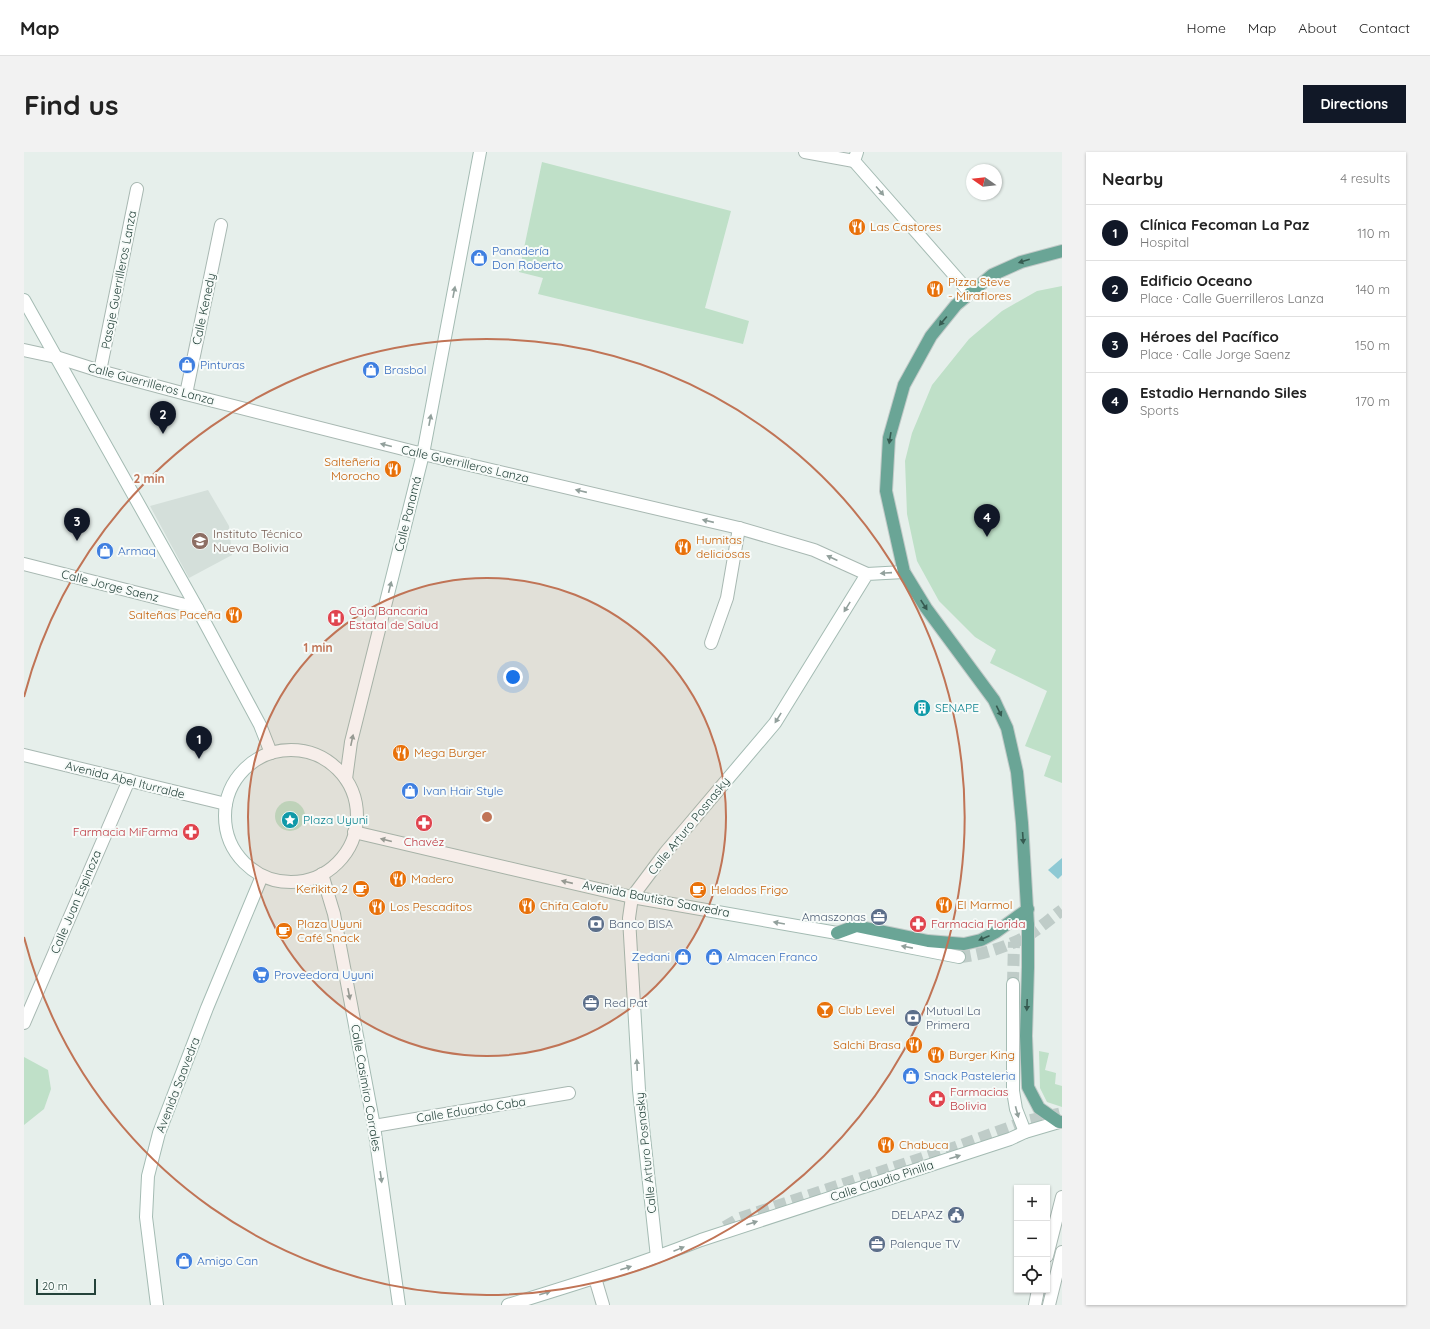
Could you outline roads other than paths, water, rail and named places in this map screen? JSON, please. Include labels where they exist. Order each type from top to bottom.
[{"type":"main road","points":[[1061,1123],[1039,1108],[1028,1087],[1026,1036],[1028,910],[1017,772],[1007,728],[994,700],[926,608],[904,572],[886,490],[889,438],[904,385],[931,336],[956,305],[992,275],[1021,262],[1062,251]]},
{"type":"main road","points":[[837,932],[856,926],[928,941],[964,944],[981,940],[996,932],[1028,910]]},
{"type":"street","name":"Calle Panamá","points":[[346,779],[351,742],[423,454],[480,152]]},
{"type":"street","points":[[805,152],[856,157],[970,293]]},
{"type":"street","name":"Pasaje Guerrilleros Lanza","points":[[100,371],[137,189]]},
{"type":"street","name":"Calle Kenedy","points":[[186,394],[221,225]]},
{"type":"street","points":[[24,300],[197,608],[260,725],[271,753]]},
{"type":"street","name":"Calle Guerrilleros Lanza","points":[[24,350],[56,357],[100,371],[186,394],[423,454],[739,528],[814,550],[867,574],[904,572]]},
{"type":"street","points":[[711,643],[727,598],[739,528]]},
{"type":"street","name":"Calle Jorge Saenz","points":[[24,564],[197,608]]},
{"type":"street","name":"Calle Arturo Posnasky","points":[[657,1257],[638,1090],[629,918],[632,897],[665,853],[775,723],[867,574]]},
{"type":"street","points":[[293,750],[316,755],[337,769],[346,779],[355,800],[357,816],[354,832],[349,846],[342,858],[333,867],[322,874],[308,880],[292,882],[277,881],[262,876],[246,864],[233,848],[226,829],[226,804],[232,786],[242,771],[260,757],[271,753],[293,750]]},
{"type":"street","name":"Avenida Abel Iturralde","points":[[24,756],[226,804]]},
{"type":"street","name":"Calle Juan Espinoza","points":[[24,1023],[129,780]]},
{"type":"street","name":"Avenida Bautista Saavedra","points":[[354,832],[632,897],[837,932],[959,957]]},
{"type":"street","name":"Calle Casimiro Corrales","points":[[322,874],[334,914],[374,1126],[399,1305]]},
{"type":"street","name":"Avenida Saavedra","points":[[157,1305],[146,1217],[148,1176],[159,1133],[207,1008],[262,876]]},
{"type":"street","points":[[1012,984],[1013,1091],[1016,1109],[1024,1132]]},
{"type":"street","name":"Calle Eduardo Caba","points":[[374,1126],[569,1094]]},
{"type":"street","name":"Calle Claudio Pinilla","points":[[508,1305],[595,1278],[702,1240],[1002,1141],[1024,1132],[1061,1123]]},
{"type":"street","points":[[1050,1244],[1062,1197]]},
{"type":"street","name":"Calle Claudio Pinilla","points":[[702,1240],[724,1227]]},
{"type":"street","points":[[1049,1305],[1062,1252]]},
{"type":"street","points":[[595,1278],[603,1305]]},
{"type":"street","points":[[1035,1305],[1037,1293]]},
{"type":"water","points":[[1062,858],[1062,875],[1058,879],[1048,870]]},
{"type":"tunnel","points":[[959,957],[985,953],[1020,940],[1062,910]]},
{"type":"tunnel","points":[[1013,984],[1014,942]]},
{"type":"tunnel","points":[[725,1227],[740,1218],[956,1147],[1027,1121],[1062,1113]]},
{"type":"place","name":"Las Castores","points":[[857,227]]},
{"type":"place","name":"Panadería Don Roberto","points":[[479,258]]},
{"type":"place","name":"Pizza Steve - Miraflores","points":[[935,289]]},
{"type":"place","name":"Pinturas","points":[[187,365]]},
{"type":"place","name":"Brasbol","points":[[371,370]]},
{"type":"place","name":"Edificio Oceano","points":[[163,434]]},
{"type":"place","name":"Salteñeria Morocho","points":[[393,469]]},
{"type":"place","name":"Estadio Hernando Siles","points":[[987,537]]},
{"type":"place","name":"Héroes del Pacífico","points":[[77,541]]},
{"type":"place","name":"Instituto Técnico Nueva Bolivia","points":[[200,541]]},
{"type":"place","name":"Humitas deliciosas","points":[[683,547]]},
{"type":"place","name":"Armaq","points":[[105,551]]},
{"type":"place","name":"Salteñas Paceña","points":[[234,615]]},
{"type":"place","name":"Caja Bancaria Estatal de Salud","points":[[336,618]]},
{"type":"place","name":"SENAPE","points":[[922,708]]},
{"type":"place","name":"Mega Burger","points":[[401,753]]},
{"type":"place","name":"Clínica Fecoman La Paz","points":[[199,759]]},
{"type":"place","name":"Ivan Hair Style","points":[[410,791]]},
{"type":"place","name":"Plaza Uyuni","points":[[290,820]]},
{"type":"place","name":"Chavéz","points":[[424,823]]},
{"type":"place","name":"Farmacia MiFarma","points":[[191,832]]},
{"type":"place","name":"Madero","points":[[398,879]]},
{"type":"place","name":"Kerikito 2","points":[[361,889]]},
{"type":"place","name":"Helados Frigo","points":[[698,890]]},
{"type":"place","name":"El Marmol","points":[[944,905]]},
{"type":"place","name":"Chifa Calofu","points":[[527,906]]},
{"type":"place","name":"Los Pescaditos","points":[[377,907]]},
{"type":"place","name":"Amaszonas","points":[[879,917]]},
{"type":"place","name":"Banco BISA","points":[[596,924]]},
{"type":"place","name":"Farmacia Florida","points":[[918,924]]},
{"type":"place","name":"Plaza Uyuni Café Snack","points":[[284,931]]},
{"type":"place","name":"Zedani","points":[[683,957]]},
{"type":"place","name":"Almacen Franco","points":[[714,957]]},
{"type":"place","name":"Proveedora Uyuni","points":[[261,975]]},
{"type":"place","name":"Red Pat","points":[[591,1003]]},
{"type":"place","name":"Club Level","points":[[825,1010]]},
{"type":"place","name":"Mutual La Primera","points":[[913,1018]]},
{"type":"place","name":"Salchi Brasa","points":[[914,1045]]},
{"type":"place","name":"Burger King","points":[[936,1055]]},
{"type":"place","name":"Snack Pasteleria","points":[[911,1076]]},
{"type":"place","name":"Farmacias Bolivia","points":[[937,1099]]},
{"type":"place","name":"Chabuca","points":[[886,1145]]},
{"type":"place","name":"DELAPAZ","points":[[956,1215]]},
{"type":"place","name":"Palenque TV","points":[[877,1244]]},
{"type":"place","name":"Amigo Can","points":[[184,1261]]}]
